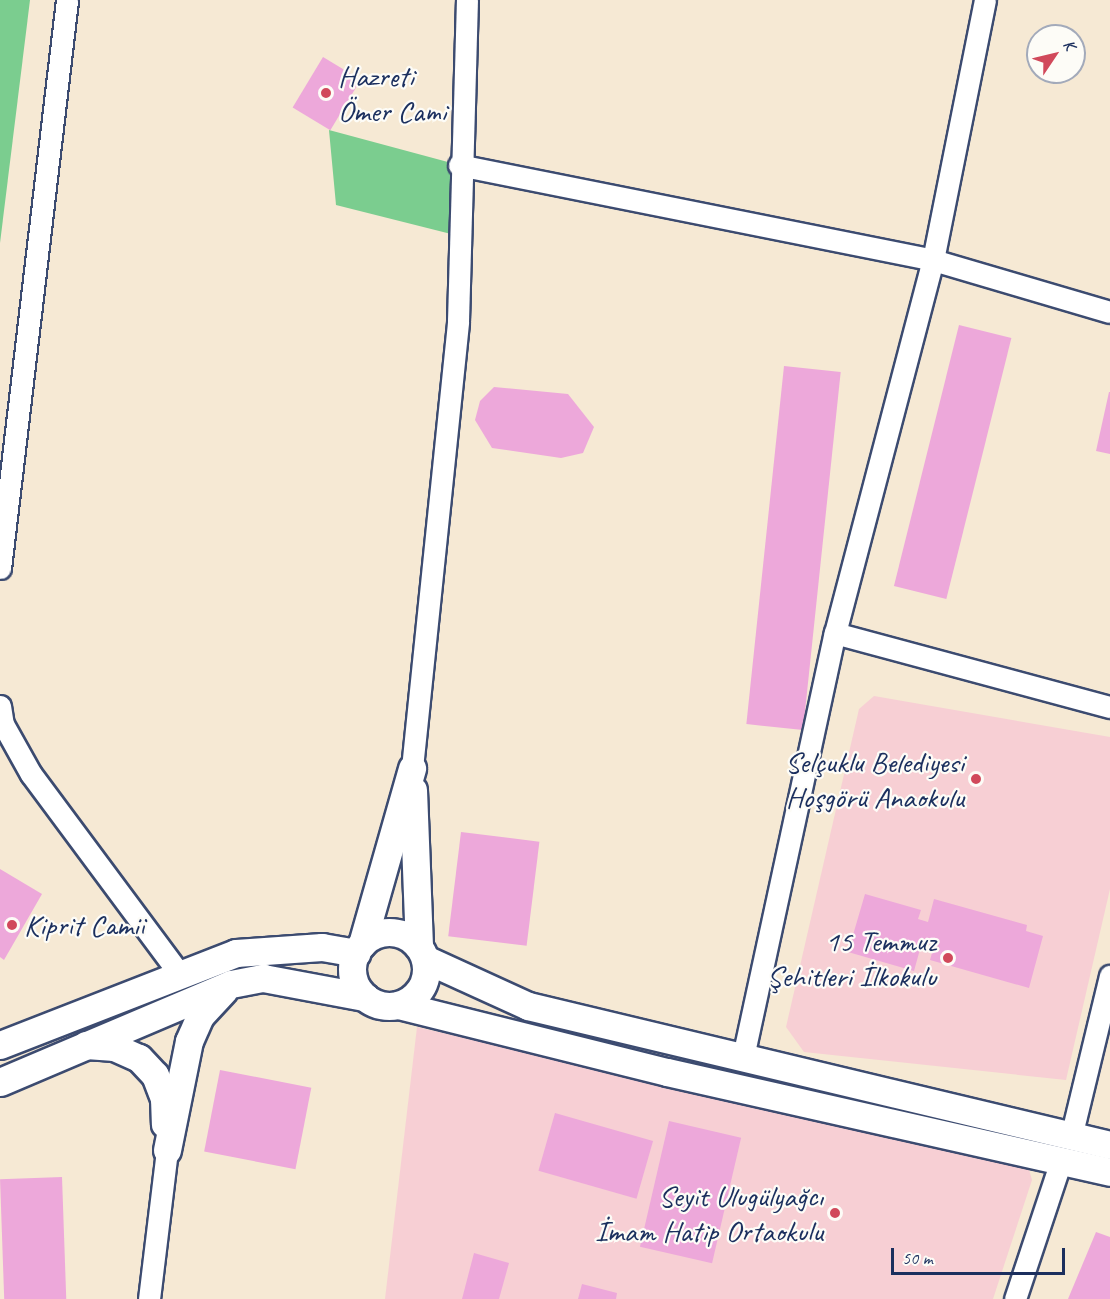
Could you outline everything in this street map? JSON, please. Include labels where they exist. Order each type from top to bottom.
[{"type":"street","points":[[0,568],[67,0]]},
{"type":"street","points":[[398,1005],[424,983],[412,768],[458,321],[459,165],[467,0]]},
{"type":"street","points":[[743,1057],[835,633],[933,260],[985,0]]},
{"type":"street","points":[[459,165],[933,260],[1110,312]]},
{"type":"street","points":[[835,633],[1110,707]]},
{"type":"street","points":[[0,706],[3,724],[31,774],[178,972]]},
{"type":"street","points":[[365,997],[353,977],[359,949],[412,768]]},
{"type":"street","points":[[0,1045],[178,972],[275,948],[359,949],[386,932],[398,933],[422,953],[528,1006],[743,1057],[1066,1149],[1110,1172]]},
{"type":"street","points":[[1015,1299],[1066,1149],[1110,976]]},
{"type":"street","points":[[0,1082],[231,984],[263,978],[365,997],[1066,1149],[1110,1145]]},
{"type":"street","points":[[149,1299],[167,1150],[189,1041],[200,1016],[231,984]]},
{"type":"street","points":[[85,1045],[114,1047],[139,1058],[155,1075],[164,1098],[167,1150]]},
{"type":"street","points":[[0,1092],[34,1067]]},
{"type":"shaded area","name":"15 Temmuz Şehitleri İlkokulu","points":[[874,696],[1110,737],[1110,889],[1066,1080],[804,1052],[786,1027],[859,709]]},
{"type":"shaded area","points":[[417,1027],[1028,1166],[1032,1180],[993,1299],[385,1299]]},
{"type":"green space","points":[[0,0],[30,0],[0,243]]},
{"type":"green space","points":[[329,130],[459,165],[459,236],[336,205]]},
{"type":"building","name":"Hazreti Ömer Cami","points":[[323,57],[361,80],[330,130],[293,108]]},
{"type":"building","points":[[959,325],[1011,338],[946,599],[894,586]]},
{"type":"building","points":[[784,366],[841,372],[803,730],[746,724]]},
{"type":"building","points":[[494,387],[568,394],[594,427],[583,453],[561,458],[492,448],[475,420],[480,401]]},
{"type":"building","points":[[1110,392],[1110,454],[1096,451]]},
{"type":"building","points":[[461,832],[539,842],[527,946],[448,936]]},
{"type":"building","name":"Kiprit Camii","points":[[0,869],[42,894],[4,960],[0,957]]},
{"type":"building","points":[[865,894],[921,910],[918,919],[928,922],[934,899],[1027,925],[1026,931],[1043,936],[1029,988],[930,960],[934,946],[922,942],[914,971],[848,952]]},
{"type":"building","points":[[220,1070],[311,1088],[295,1169],[204,1151]]},
{"type":"building","points":[[555,1113],[653,1141],[637,1199],[538,1171]]},
{"type":"building","points":[[669,1121],[741,1138],[712,1263],[640,1247]]},
{"type":"building","points":[[62,1177],[66,1299],[4,1299],[0,1179]]},
{"type":"building","points":[[1096,1232],[1110,1237],[1110,1299],[1068,1299]]},
{"type":"building","points":[[474,1253],[509,1263],[499,1299],[462,1299]]},
{"type":"building","points":[[582,1284],[617,1293],[616,1299],[578,1299]]},
{"type":"place","name":"Hazreti Ömer Cami","points":[[326,93]]},
{"type":"place","name":"Selçuklu Belediyesi Hoşgörü Anaokulu","points":[[976,779]]},
{"type":"place","name":"Kiprit Camii","points":[[12,925]]},
{"type":"place","name":"15 Temmuz Şehitleri İlkokulu","points":[[948,958]]},
{"type":"place","name":"Seyit Ulugülyağcı İmam Hatip Ortaokulu","points":[[835,1213]]}]
